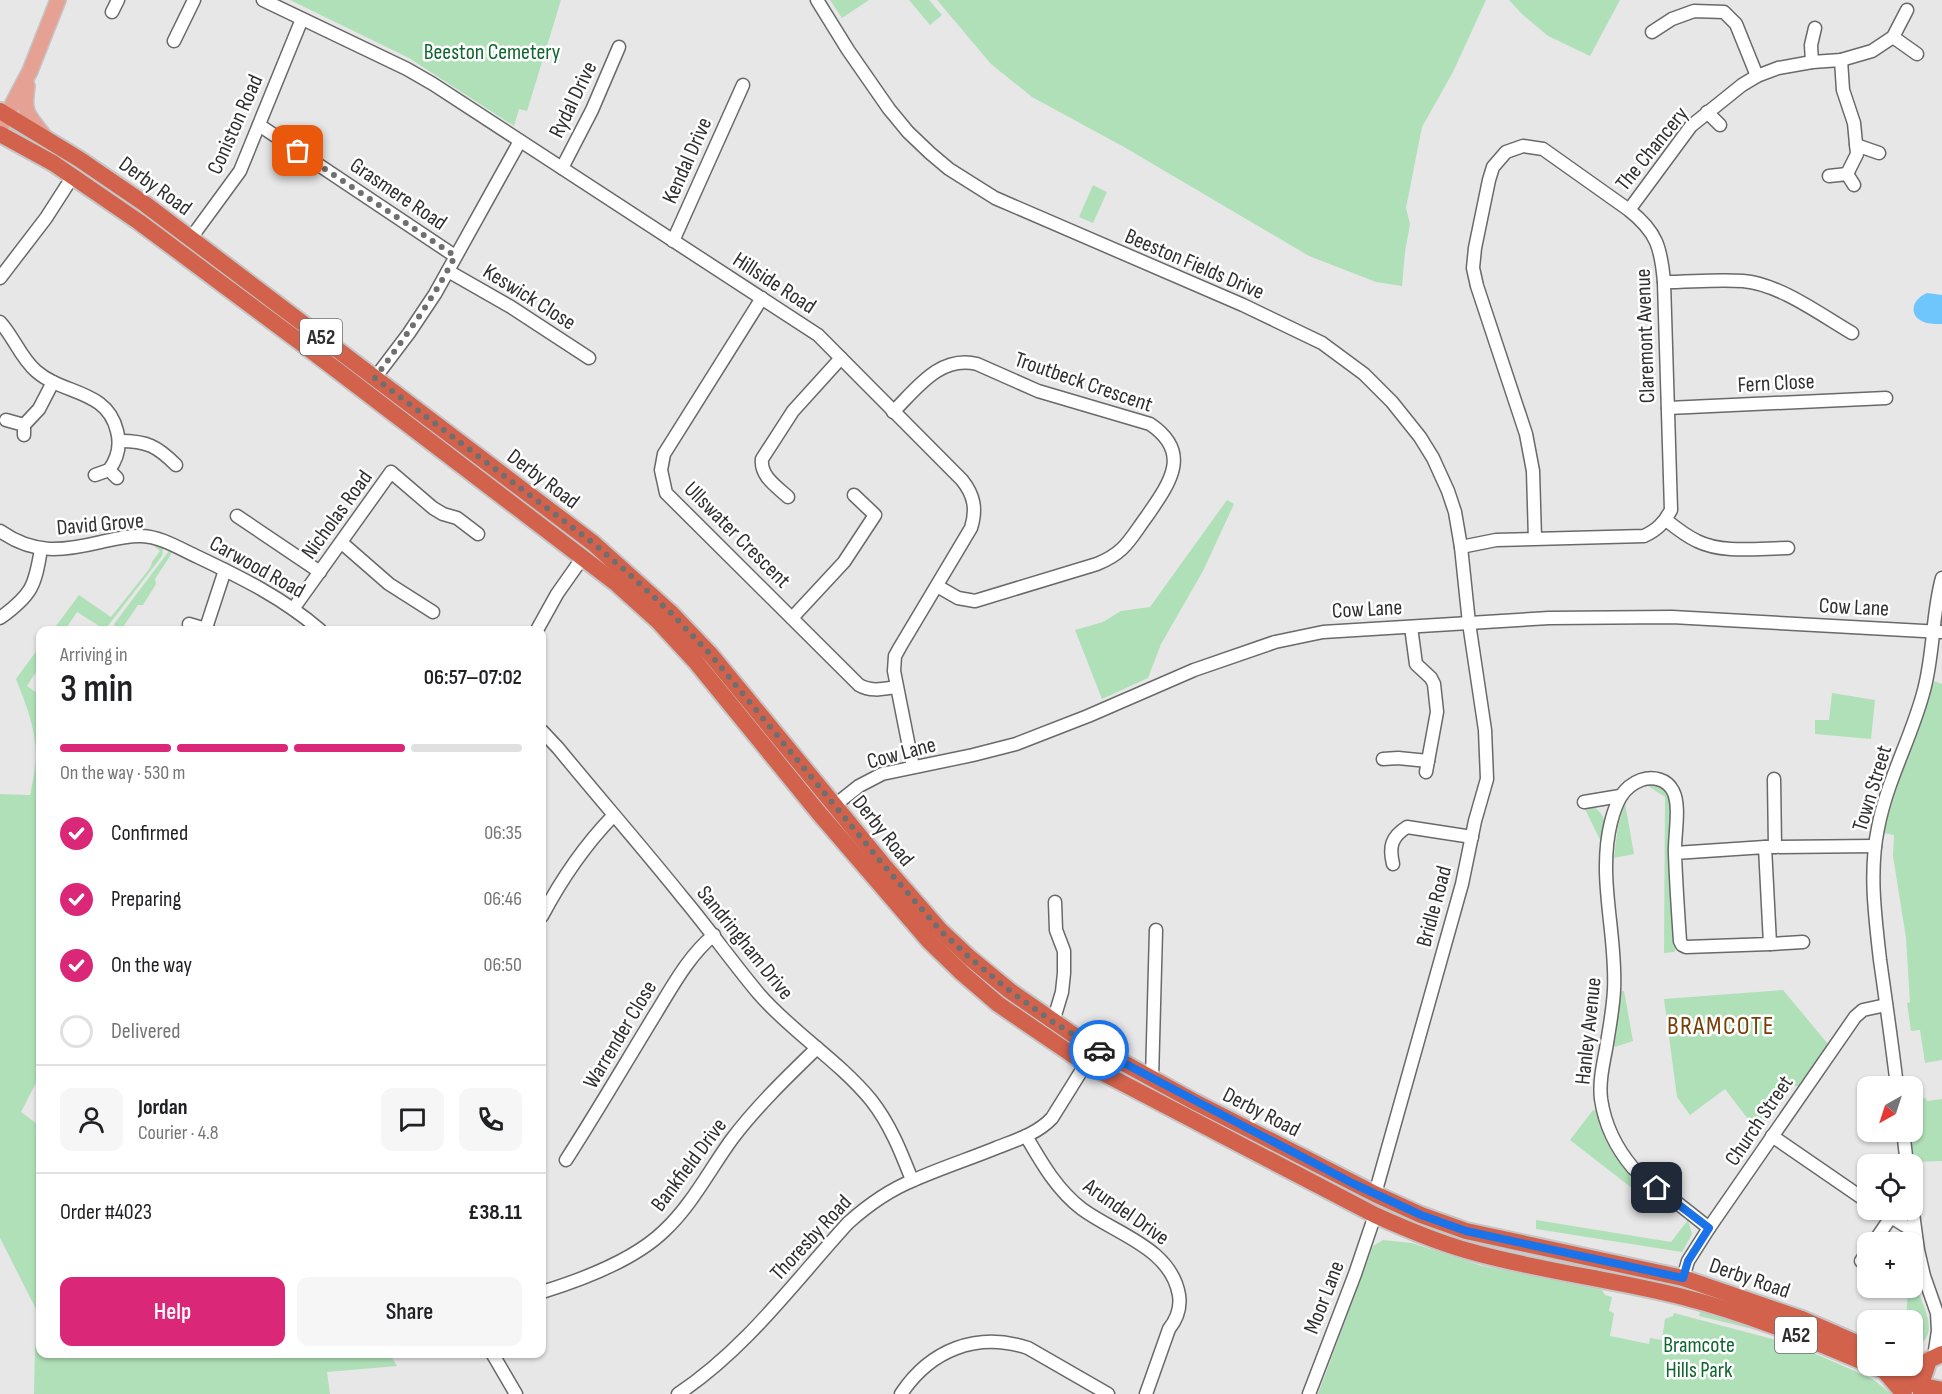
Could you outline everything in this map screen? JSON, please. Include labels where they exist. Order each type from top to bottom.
[{"type":"highway","name":"Derby Road","points":[[2,118],[45,137],[111,180],[191,238],[593,543],[628,573],[711,655],[886,868],[940,930],[987,973],[1053,1022],[1095,1049],[1152,1079],[1375,1194],[1421,1215],[1466,1231],[1683,1278],[1802,1319],[1857,1343]]},
{"type":"highway","name":"Derby Road","points":[[0,134],[73,176],[139,222],[617,584],[658,621],[695,661],[818,812],[929,941],[998,1004],[1086,1064],[1375,1215],[1423,1237],[1469,1251],[1652,1290],[1727,1310],[1857,1359]]},
{"type":"highway","points":[[1922,1390],[1930,1358]]},
{"type":"highway","name":"Derby Road","points":[[1885,1376],[1904,1394]]},
{"type":"highway","name":"A52","points":[[1894,1376],[1922,1390],[1942,1390]]},
{"type":"main road","points":[[2,118],[30,71],[58,0]]},
{"type":"main road","points":[[30,71],[24,105],[45,137]]},
{"type":"street","points":[[174,41],[194,0]]},
{"type":"street","name":"Hillside Road","points":[[263,0],[407,69],[433,84],[818,335],[962,480],[973,499],[975,518],[895,656],[896,687],[914,767]]},
{"type":"street","name":"Beeston Fields Drive","points":[[817,0],[848,50],[902,124],[930,153],[970,184],[995,198],[1312,338],[1334,351],[1364,374],[1402,414],[1433,458],[1448,491],[1455,512],[1461,547],[1469,623]]},
{"type":"street","points":[[112,12],[121,1]]},
{"type":"street","points":[[1668,5],[1672,19]]},
{"type":"street","points":[[1652,32],[1672,19],[1694,11],[1726,6],[1736,24],[1757,76]]},
{"type":"street","points":[[1907,10],[1893,37],[1917,54]]},
{"type":"street","name":"Coniston Road","points":[[191,238],[240,171],[302,19]]},
{"type":"street","points":[[1812,62],[1811,45],[1815,28]]},
{"type":"street","name":"The Chancery","points":[[1629,210],[1684,134],[1707,112],[1757,76],[1778,68],[1841,60],[1872,51],[1893,37]]},
{"type":"street","name":"Rydal Drive","points":[[562,168],[592,110],[620,47]]},
{"type":"street","points":[[1841,60],[1843,90],[1854,123],[1857,154],[1847,174]]},
{"type":"street","name":"Kendal Drive","points":[[673,241],[743,85]]},
{"type":"street","name":"Kendal Drive","points":[[725,92],[737,97]]},
{"type":"street","name":"The Chancery","points":[[1707,112],[1720,125]]},
{"type":"street","name":"Grasmere Road","points":[[259,125],[455,256]]},
{"type":"street","points":[[375,378],[409,333],[448,271],[520,141]]},
{"type":"street","points":[[1856,145],[1879,153]]},
{"type":"street","name":"Claremont Avenue","points":[[1535,539],[1533,471],[1526,434],[1477,286],[1473,267],[1493,167],[1506,152],[1523,146],[1532,146],[1551,155],[1642,220],[1656,240],[1662,255],[1672,499],[1671,510],[1666,520]]},
{"type":"street","points":[[1829,176],[1847,174]]},
{"type":"street","points":[[1847,174],[1854,185]]},
{"type":"street","points":[[0,278],[46,218],[73,176]]},
{"type":"street","name":"Keswick Close","points":[[448,271],[511,307],[589,358]]},
{"type":"street","points":[[1664,282],[1744,281],[1767,287],[1790,297],[1852,333]]},
{"type":"street","name":"Ullswater Crescent","points":[[762,298],[664,454],[661,470],[666,493],[859,685],[874,690],[896,687]]},
{"type":"street","points":[[0,322],[29,364],[44,377],[94,399],[103,405],[113,417],[120,441],[113,474],[95,475]]},
{"type":"street","points":[[788,497],[764,474],[762,459],[785,421],[841,358]]},
{"type":"street","name":"Troutbeck Crescent","points":[[894,412],[929,375],[952,364],[969,362],[1038,391],[1150,424],[1165,436],[1173,453],[1172,478],[1124,549],[1112,558],[975,601],[958,598],[937,586]]},
{"type":"street","points":[[6,420],[24,430],[39,410],[53,382]]},
{"type":"street","name":"Fern Close","points":[[1668,408],[1886,398]]},
{"type":"street","points":[[120,441],[147,443],[155,446],[176,465]]},
{"type":"street","points":[[158,465],[167,455]]},
{"type":"street","name":"Nicholas Road","points":[[293,609],[342,543],[393,467],[433,508],[457,518],[473,531],[460,538]]},
{"type":"street","points":[[792,618],[848,557],[875,515],[854,495]]},
{"type":"street","points":[[237,516],[320,572]]},
{"type":"street","points":[[1461,547],[1496,540],[1644,536],[1653,532],[1666,520],[1700,543],[1713,546],[1788,548]]},
{"type":"street","name":"David Grove","points":[[0,531],[16,541],[41,549],[68,550],[124,537],[141,536],[172,544]]},
{"type":"street","points":[[342,543],[415,608],[433,612]]},
{"type":"street","name":"Carwood Road","points":[[172,544],[273,595],[315,626]]},
{"type":"street","points":[[0,618],[29,593],[37,574],[41,549]]},
{"type":"street","points":[[539,626],[557,594],[583,557]]},
{"type":"street","points":[[209,626],[225,570]]},
{"type":"street","name":"Town Street","points":[[1897,1076],[1874,896],[1875,846],[1883,807],[1922,700],[1938,632],[1935,611],[1942,578]]},
{"type":"street","name":"Cow Lane","points":[[835,805],[873,778],[1016,744],[1088,717],[1194,670],[1275,642],[1323,632],[1549,618],[1672,617],[1938,632]]},
{"type":"street","name":"Bridle Road","points":[[1375,1194],[1462,884],[1487,779],[1488,762],[1469,623]]},
{"type":"street","points":[[189,624],[197,626]]},
{"type":"street","points":[[1381,760],[1398,758],[1427,766],[1437,712],[1434,684],[1416,664],[1411,627]]},
{"type":"street","name":"Sandringham Drive","points":[[546,735],[779,1016],[817,1048],[872,1101],[900,1149],[912,1180]]},
{"type":"street","points":[[1584,802],[1620,796],[1631,785],[1647,778],[1661,780],[1671,787],[1676,804],[1675,853],[1682,945],[1686,947],[1803,942]]},
{"type":"street","points":[[1770,944],[1770,847],[1774,779]]},
{"type":"street","name":"Hanley Avenue","points":[[1620,796],[1611,823],[1607,857],[1606,886],[1614,990],[1602,1067],[1601,1098],[1609,1130],[1625,1159],[1640,1174],[1709,1228]]},
{"type":"street","points":[[546,909],[562,880],[591,840],[613,816]]},
{"type":"street","points":[[1393,864],[1390,852],[1391,843],[1399,832],[1407,827],[1472,837]]},
{"type":"street","points":[[1675,853],[1770,847],[1875,846]]},
{"type":"street","points":[[1053,1022],[1062,992],[1064,973],[1064,951],[1056,930],[1055,902]]},
{"type":"street","points":[[1152,1079],[1156,930]]},
{"type":"street","name":"Warrender Close","points":[[566,1160],[665,999],[700,947],[714,935]]},
{"type":"street","name":"Church Street","points":[[1683,1278],[1688,1261],[1709,1228],[1855,1017],[1863,1010],[1886,1005]]},
{"type":"street","name":"Bankfield Drive","points":[[546,1290],[621,1260],[663,1232],[684,1208],[744,1124],[817,1048]]},
{"type":"street","name":"Thoresby Road","points":[[684,1392],[738,1347],[848,1223],[882,1196],[912,1180],[1039,1130],[1052,1118],[1095,1049]]},
{"type":"street","name":"Arundel Drive","points":[[1026,1136],[1067,1196],[1082,1209],[1153,1253],[1169,1268],[1175,1279],[1179,1299],[1176,1320],[1169,1329],[1146,1394]]},
{"type":"street","points":[[1772,1136],[1857,1194]]},
{"type":"street","name":"Moor Lane","points":[[1309,1394],[1375,1215]]},
{"type":"street","points":[[1895,1220],[1915,1232]]},
{"type":"street","points":[[1914,1220],[1915,1232]]},
{"type":"street","points":[[1923,1271],[1940,1316],[1930,1358]]},
{"type":"street","points":[[901,1394],[917,1372],[939,1356],[963,1346],[990,1342],[1028,1348],[1108,1394]]},
{"type":"street","points":[[495,1358],[516,1394]]},
{"type":"green space","name":"Beeston Cemetery","points":[[290,0],[561,0],[527,111],[519,109],[514,126],[409,58]]},
{"type":"green space","points":[[830,0],[869,0],[842,18]]},
{"type":"green space","points":[[909,0],[929,0],[942,15],[930,25]]},
{"type":"green space","points":[[937,0],[1486,0],[1453,72],[1422,127],[1406,208],[1410,224],[1402,286],[1376,282],[1309,256],[1124,147],[1032,97],[991,64]]},
{"type":"green space","points":[[1509,0],[1620,0],[1590,56],[1548,36]]},
{"type":"green space","points":[[1093,185],[1107,192],[1093,223],[1079,217]]},
{"type":"green space","points":[[1227,500],[1234,504],[1203,571],[1161,644],[1148,678],[1102,699],[1075,630],[1103,622],[1121,611],[1150,607]]},
{"type":"green space","points":[[153,545],[163,548],[162,556],[108,626],[99,626],[77,612],[68,626],[56,626],[79,595],[111,617],[150,568],[160,551]]},
{"type":"green space","points":[[169,551],[172,552],[155,579],[156,584],[143,605],[138,605],[124,626],[115,626]]},
{"type":"green space","points":[[36,652],[36,672],[27,686],[36,692],[36,755],[34,733],[16,679]]},
{"type":"green space","points":[[1934,681],[1942,684],[1942,1060],[1925,1063],[1920,1030],[1911,1031],[1907,1003],[1910,1002],[1906,938],[1893,856],[1894,835],[1884,833],[1889,810]]},
{"type":"green space","points":[[1832,693],[1875,700],[1871,739],[1815,734],[1815,720],[1829,720]]},
{"type":"green space","points":[[36,755],[36,1083],[21,1112],[36,1123],[36,1309],[0,1238],[0,794],[30,795]]},
{"type":"green space","points":[[1655,782],[1669,792],[1671,802],[1675,952],[1664,953],[1665,797],[1648,786],[1635,789],[1635,786]]},
{"type":"green space","points":[[1625,803],[1634,854],[1614,858],[1618,826]]},
{"type":"green space","points":[[1583,805],[1591,805],[1603,817],[1605,826],[1602,844]]},
{"type":"green space","points":[[1783,990],[1828,1044],[1798,1086],[1792,1086],[1758,1132],[1725,1089],[1690,1115],[1677,1097],[1664,999]]},
{"type":"green space","points":[[1621,991],[1624,991],[1633,1041],[1615,1047],[1613,1044]]},
{"type":"green space","points":[[1923,1098],[1926,1098],[1927,1101],[1942,1099],[1942,1161],[1923,1162],[1923,1154],[1912,1152],[1911,1142],[1923,1142]]},
{"type":"green space","points":[[1593,1110],[1596,1111],[1609,1147],[1623,1167],[1651,1193],[1646,1199],[1570,1140]]},
{"type":"green space","points":[[1536,1220],[1671,1242],[1688,1220],[1692,1234],[1682,1252],[1536,1229]]},
{"type":"green space","name":"Bramcote Hills Park","points":[[1383,1240],[1412,1243],[1479,1265],[1602,1290],[1605,1295],[1612,1297],[1609,1311],[1614,1313],[1610,1336],[1649,1344],[1650,1338],[1662,1340],[1665,1319],[1673,1316],[1674,1313],[1795,1345],[1857,1372],[1857,1376],[1871,1378],[1892,1394],[1318,1394],[1373,1246]]},
{"type":"green space","points":[[1907,1298],[1920,1298],[1929,1330],[1923,1342],[1923,1310],[1907,1310]]},
{"type":"green space","points":[[1701,1309],[1777,1335],[1699,1316]]},
{"type":"green space","points":[[36,1343],[36,1358],[392,1358],[397,1366],[327,1372],[330,1394],[34,1394]]},
{"type":"water","points":[[1927,293],[1942,295],[1942,324],[1921,321],[1914,313],[1917,300]]},
{"type":"way so far","points":[[298,151],[455,256],[435,294],[375,378],[593,543],[628,573],[711,655],[886,868],[940,930],[1010,991],[1053,1022],[1099,1050]]},
{"type":"district","name":"BRAMCOTE","points":[[1721,1025]]},
{"type":"route","points":[[1099,1050],[1354,1184],[1421,1215],[1466,1231],[1683,1278],[1688,1261],[1709,1228],[1657,1188]]}]
